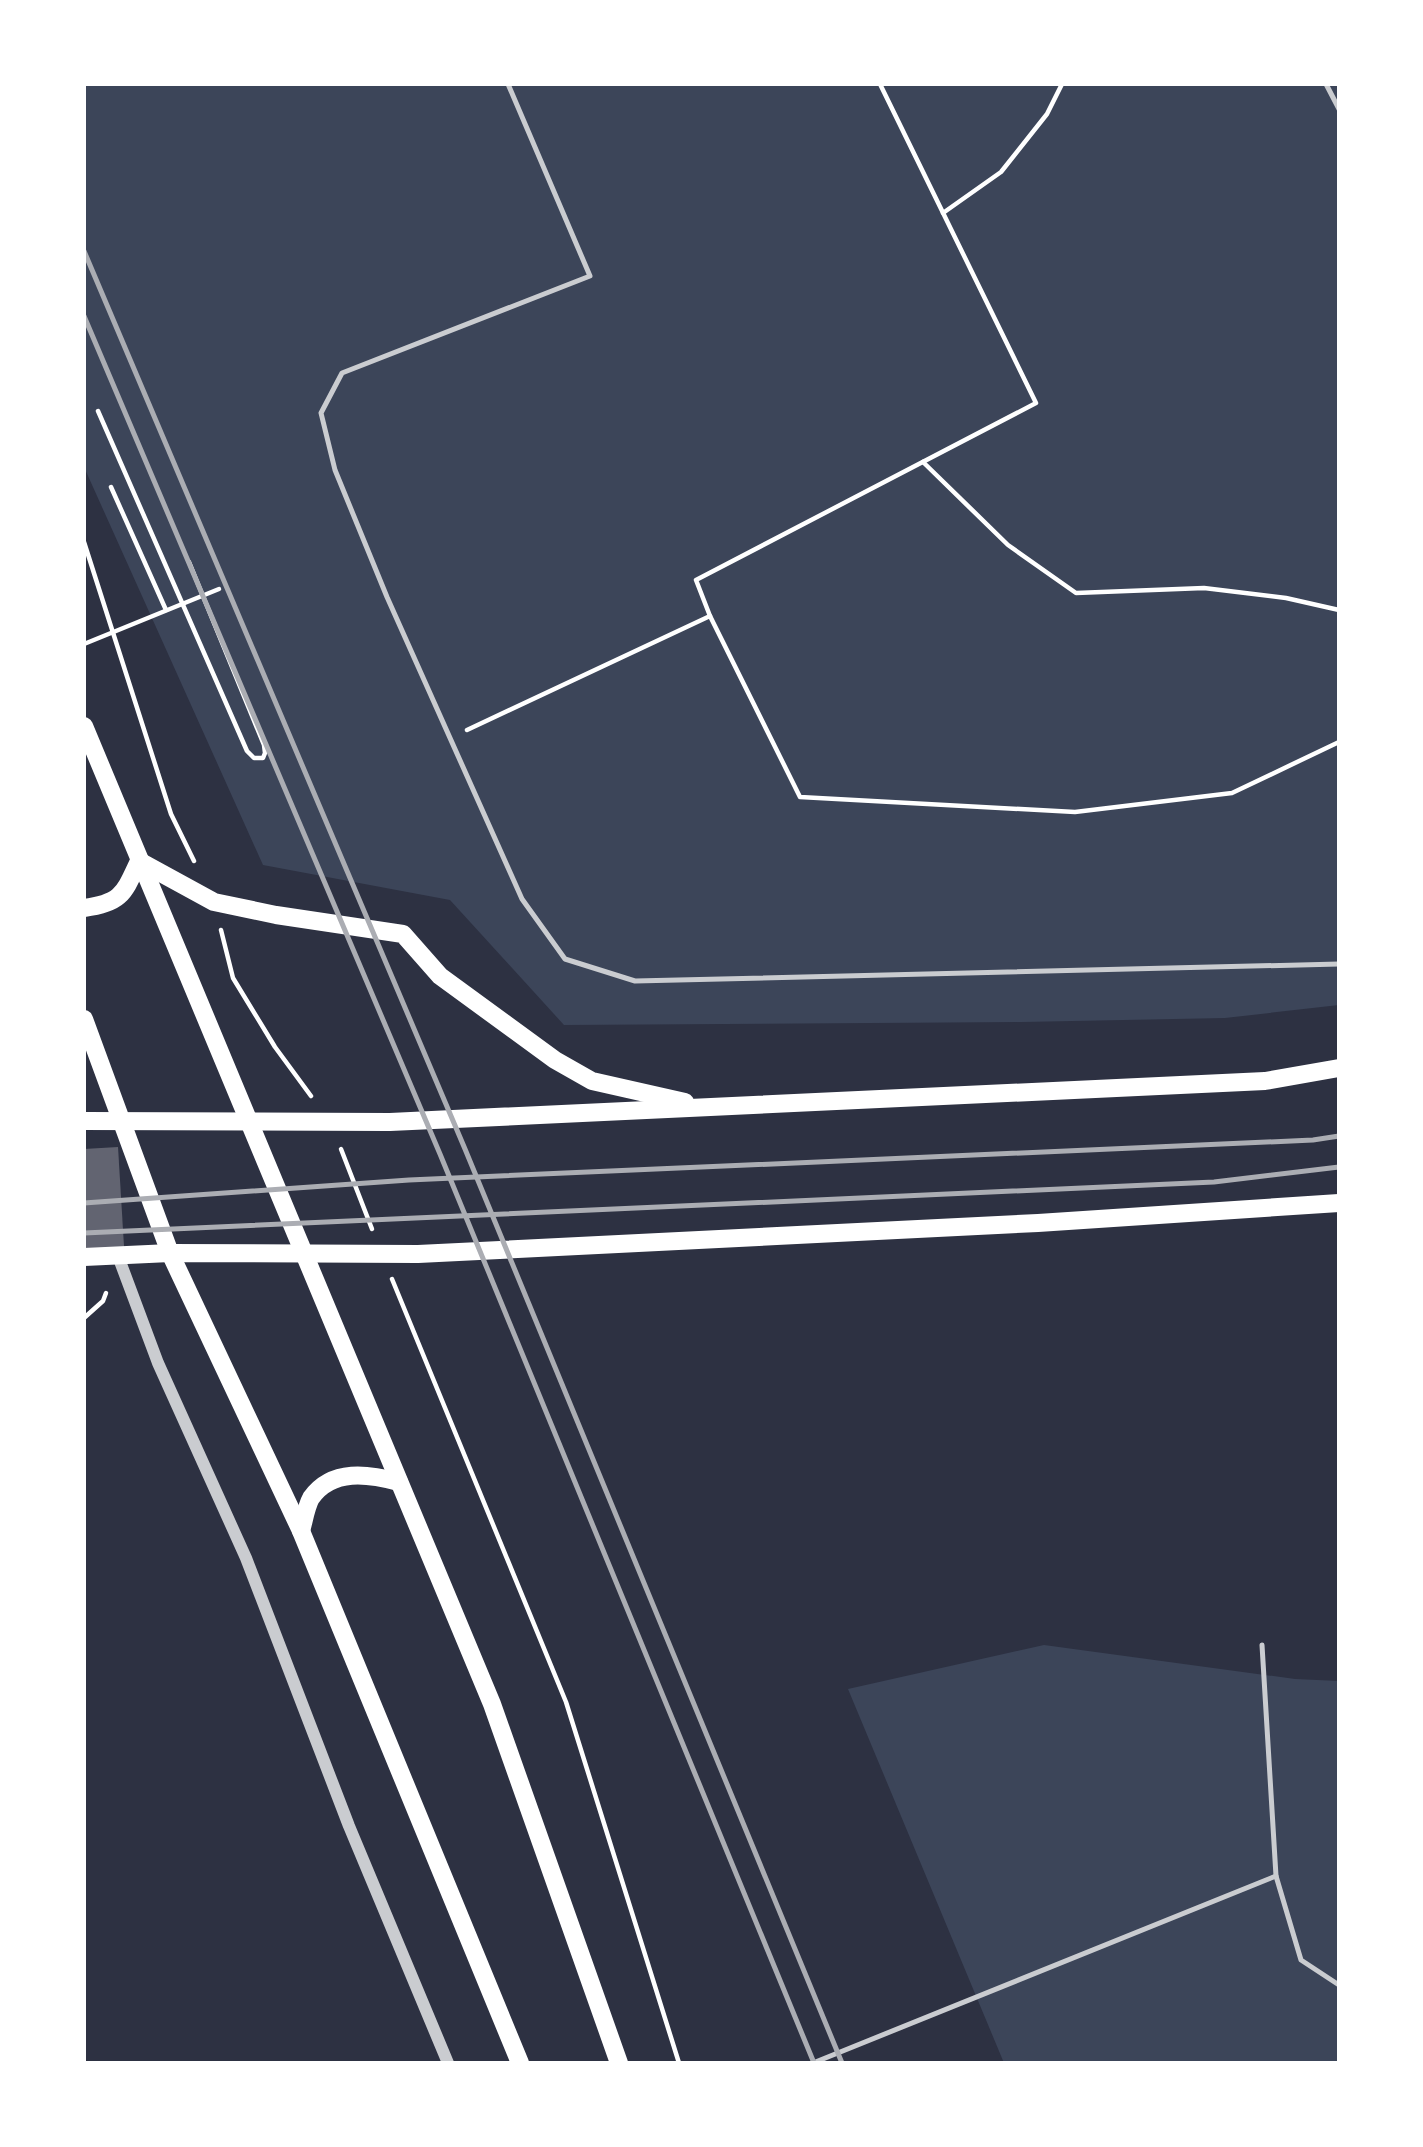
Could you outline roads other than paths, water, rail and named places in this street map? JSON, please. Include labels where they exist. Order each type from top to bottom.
[{"type":"main road","points":[[84,726],[492,1704],[619,2063]]},
{"type":"main road","points":[[139,861],[214,902],[276,915],[403,934],[440,976],[565,1066],[592,1082],[706,1107]]},
{"type":"main road","points":[[84,908],[101,906],[123,894],[139,861]]},
{"type":"main road","points":[[84,1018],[170,1253],[301,1531],[520,2063]]},
{"type":"main road","points":[[84,1121],[390,1122],[1265,1082],[1339,1068]]},
{"type":"main road","points":[[84,1257],[170,1253],[418,1254],[1038,1223],[1339,1203]]},
{"type":"main road","points":[[301,1531],[311,1499],[333,1479],[369,1474],[399,1482]]},
{"type":"street","points":[[118,1256],[158,1363],[246,1558],[349,1826],[448,2063]]},
{"type":"lane","points":[[508,84],[590,276],[342,373],[321,413],[335,470],[387,597],[450,738],[522,899],[565,959],[635,981],[1339,964]]},
{"type":"lane","points":[[1326,84],[1339,109]]},
{"type":"lane","points":[[1262,1645],[1276,1876],[1301,1960],[1339,1984]]},
{"type":"lane","points":[[813,2063],[1276,1876]]},
{"type":"railway","points":[[84,251],[465,1149],[842,2063]]},
{"type":"railway","points":[[84,316],[440,1154],[814,2063]]},
{"type":"railway","points":[[84,1203],[409,1180],[1313,1140],[1339,1136]]},
{"type":"railway","points":[[84,1233],[1214,1182],[1339,1167]]}]
